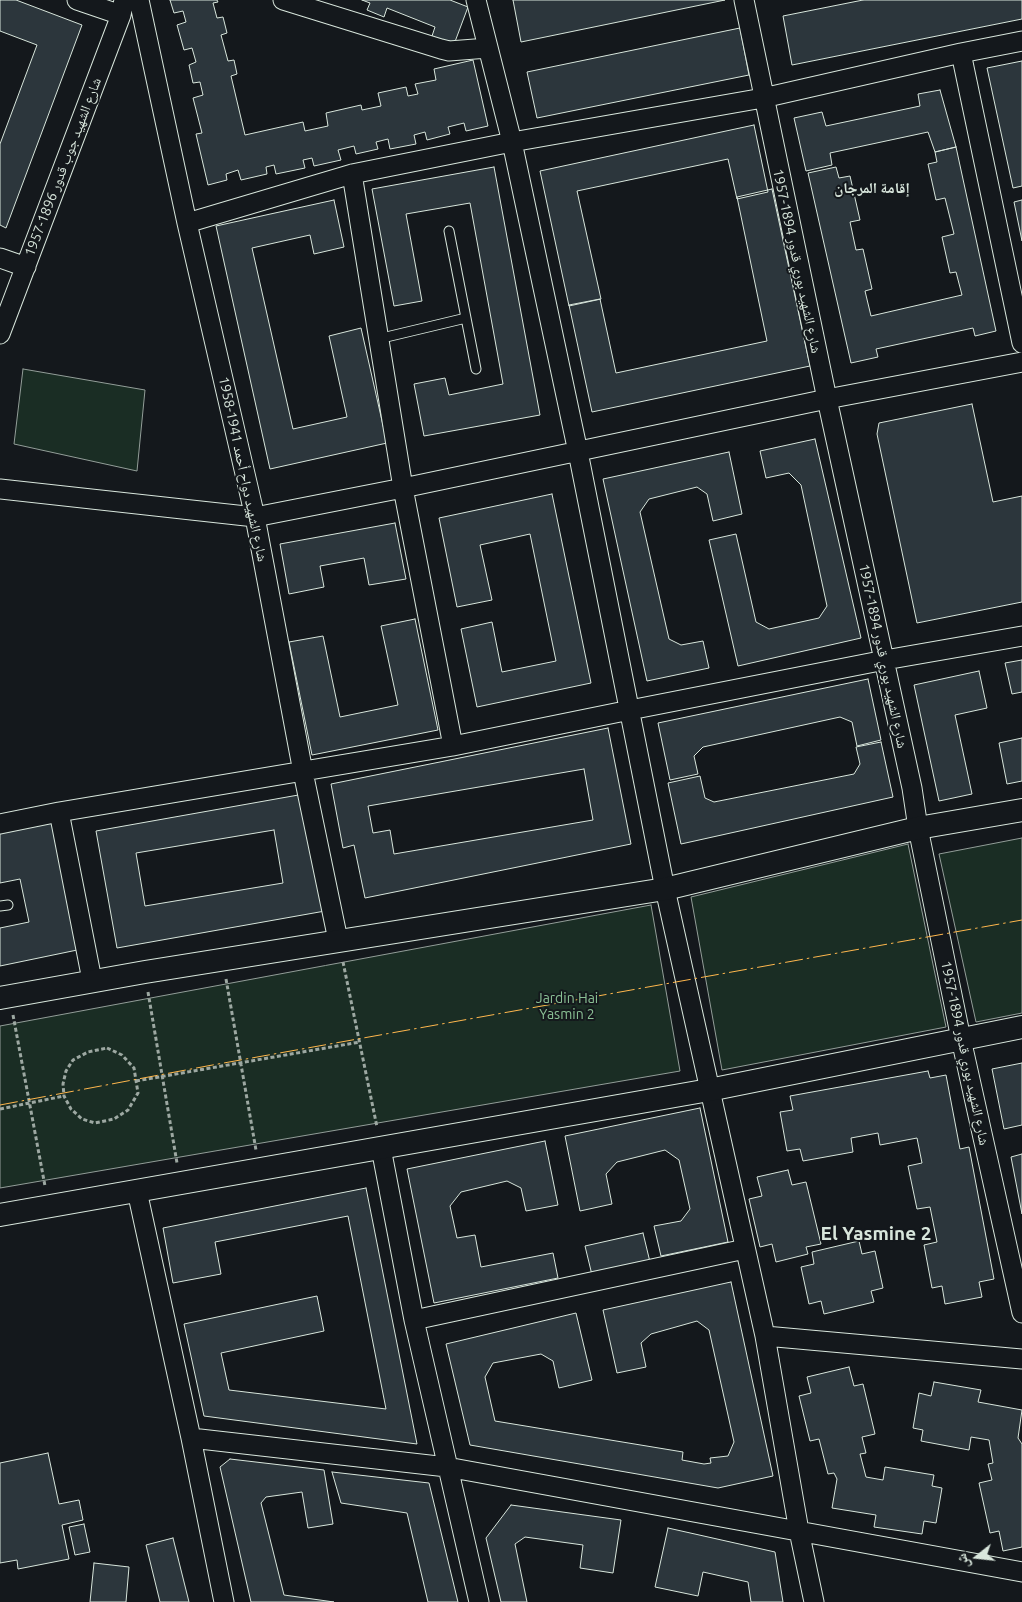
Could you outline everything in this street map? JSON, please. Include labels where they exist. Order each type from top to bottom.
[{"type":"street","points":[[77,0],[122,8]]},
{"type":"street","name":"شارع الشهيد دواح أحمد 1941-1958","points":[[139,0],[187,223],[255,517],[303,772],[338,940]]},
{"type":"street","points":[[283,0],[441,50],[488,48]]},
{"type":"street","points":[[476,0],[512,142],[578,452],[665,889],[765,1336],[799,1531],[814,1602]]},
{"type":"street","name":"شارع الشهيد بوري قدور 1894-1957","points":[[744,0],[763,98],[912,788],[918,828],[961,1039],[1022,1313]]},
{"type":"street","name":"شارع الشهيد جوب قدور 1896-1957","points":[[0,334],[122,8]]},
{"type":"street","points":[[187,223],[352,174],[512,142],[763,98],[1022,41]]},
{"type":"street","points":[[961,53],[1022,343]]},
{"type":"street","points":[[352,174],[403,488],[453,746]]},
{"type":"street","points":[[0,258],[26,267]]},
{"type":"street","points":[[0,489],[255,517],[578,452],[827,398],[1022,362]]},
{"type":"street","points":[[0,824],[59,812],[453,746],[885,660],[1022,636]]},
{"type":"street","points":[[5,997],[92,980],[665,889],[918,828],[1022,810]]},
{"type":"street","points":[[59,812],[92,980]]},
{"type":"street","points":[[0,1215],[709,1090],[1022,1027]]},
{"type":"street","points":[[381,1148],[414,1320],[478,1602]]},
{"type":"street","points":[[137,1191],[191,1438],[224,1602]]},
{"type":"street","points":[[414,1320],[745,1249]]},
{"type":"street","points":[[765,1336],[1022,1360]]},
{"type":"street","points":[[191,1438],[447,1466],[1022,1572]]},
{"type":"lane","points":[[449,231],[476,369]]},
{"type":"lane","points":[[378,339],[466,318]]},
{"type":"path","points":[[338,940],[381,1148]]},
{"type":"path","points":[[222,959],[260,1170]]},
{"type":"path","points":[[145,972],[181,1184]]},
{"type":"path","points":[[5,997],[29,1103],[49,1206]]},
{"type":"path","points":[[136,1081],[360,1042]]},
{"type":"path","points":[[107,1048],[122,1055],[134,1068],[138,1093],[128,1110],[114,1119],[95,1122],[82,1119],[71,1110],[64,1096],[63,1084],[66,1071],[73,1060],[88,1052],[107,1048]]},
{"type":"path","points":[[0,1109],[64,1096]]},
{"type":"green space","points":[[23,369],[145,390],[137,471],[14,444]]},
{"type":"green space","points":[[1022,838],[1022,1013],[976,1022],[939,854]]},
{"type":"green space","points":[[908,844],[946,1027],[722,1070],[691,897]]},
{"type":"green space","name":"Jardin Hai Yasmin 2","points":[[651,905],[680,1071],[0,1188],[0,1026]]},
{"type":"building","points":[[0,0],[16,0],[82,25],[6,228],[0,225],[0,144],[37,45],[0,31]]},
{"type":"building","points":[[170,0],[217,0],[218,2],[213,3],[217,18],[223,17],[227,33],[221,35],[228,61],[234,60],[237,74],[231,76],[245,135],[303,122],[305,131],[328,126],[326,113],[361,105],[362,110],[381,106],[378,93],[406,87],[408,96],[418,94],[415,84],[436,80],[434,69],[473,60],[488,126],[466,131],[464,123],[448,127],[450,134],[427,140],[425,132],[414,135],[416,144],[390,149],[388,139],[376,142],[378,149],[356,154],[354,146],[338,150],[341,160],[314,166],[312,158],[303,160],[305,168],[276,174],[274,165],[266,167],[267,174],[241,180],[238,170],[226,174],[227,180],[208,185],[196,134],[202,133],[193,98],[203,95],[200,82],[193,83],[189,65],[196,62],[192,48],[184,50],[177,25],[186,22],[183,11],[174,13]]},
{"type":"building","points":[[362,0],[450,0],[468,7],[453,47],[431,39],[435,27],[387,8],[384,17],[367,10],[370,3]]},
{"type":"building","points":[[513,0],[725,0],[521,42]]},
{"type":"building","points":[[863,0],[1022,0],[1022,19],[792,65],[783,16]]},
{"type":"building","points":[[740,28],[749,75],[537,118],[527,72]]},
{"type":"building","points":[[1022,61],[1022,186],[1013,188],[987,68]]},
{"type":"building","points":[[940,90],[956,147],[935,152],[928,132],[830,153],[832,165],[806,171],[794,118],[822,112],[826,126],[920,106],[918,94]]},
{"type":"building","points":[[754,125],[768,192],[737,199],[728,159],[577,191],[601,299],[569,306],[540,171]]},
{"type":"building","points":[[956,147],[996,331],[975,336],[973,328],[876,349],[878,357],[851,363],[808,173],[836,167],[839,178],[850,176],[860,220],[850,222],[856,250],[863,249],[872,289],[865,291],[871,316],[962,295],[956,272],[950,273],[942,237],[954,234],[945,198],[936,200],[928,164],[937,162],[935,152]]},
{"type":"building","points":[[494,167],[540,415],[424,436],[414,384],[445,378],[449,395],[503,384],[470,203],[406,214],[422,301],[394,306],[372,189]]},
{"type":"building","points":[[772,189],[810,366],[592,412],[569,305],[600,299],[616,373],[767,341],[737,197]]},
{"type":"building","points":[[334,200],[344,247],[314,254],[310,235],[252,248],[293,429],[347,417],[329,336],[361,328],[387,443],[270,469],[216,226]]},
{"type":"building","points":[[1022,200],[1022,241],[1014,202]]},
{"type":"building","points":[[972,404],[993,502],[1022,496],[1022,602],[917,623],[877,434],[879,423]]},
{"type":"building","points":[[815,439],[861,638],[738,666],[709,540],[736,534],[756,622],[769,629],[819,618],[827,606],[801,485],[789,473],[766,478],[760,451]]},
{"type":"building","points":[[729,452],[742,514],[713,521],[707,494],[697,487],[649,499],[640,512],[669,639],[681,645],[703,641],[709,668],[647,681],[603,479]]},
{"type":"building","points":[[552,494],[591,683],[477,707],[461,629],[492,622],[502,672],[556,661],[530,534],[480,545],[492,600],[457,607],[439,518]]},
{"type":"building","points":[[395,523],[406,579],[369,585],[364,558],[320,566],[324,587],[289,594],[280,544]]},
{"type":"building","points":[[415,619],[438,730],[312,755],[289,642],[323,636],[340,717],[398,705],[381,626]]},
{"type":"building","points":[[1022,660],[1022,692],[1012,694],[1005,663]]},
{"type":"building","points":[[979,671],[987,708],[955,715],[972,794],[939,801],[914,685]]},
{"type":"building","points":[[868,679],[881,740],[857,746],[852,722],[840,717],[703,747],[694,756],[698,774],[670,780],[658,723]]},
{"type":"building","points":[[608,728],[631,844],[365,898],[354,845],[343,848],[331,784]],"holes":[[[584,769],[593,820],[394,854],[390,830],[373,833],[368,806]]]},
{"type":"building","points":[[1022,738],[1022,781],[1007,784],[999,743]]},
{"type":"building","points":[[881,742],[893,797],[681,844],[668,783],[700,776],[705,798],[714,802],[854,774],[860,764],[856,747]]},
{"type":"building","points":[[304,794],[325,911],[117,948],[96,831]],"holes":[[[274,830],[283,883],[145,906],[136,853]]]},
{"type":"building","points":[[55,819],[82,949],[0,966],[0,928],[29,922],[20,879],[0,883],[0,830]]},
{"type":"building","points":[[1022,1063],[1022,1125],[1004,1129],[992,1069]]},
{"type":"building","points":[[928,1071],[930,1078],[946,1075],[960,1149],[969,1147],[994,1279],[979,1282],[982,1297],[945,1304],[942,1286],[932,1288],[924,1245],[937,1242],[930,1207],[917,1209],[908,1166],[922,1163],[917,1138],[880,1145],[878,1133],[851,1138],[853,1152],[803,1161],[800,1149],[787,1151],[780,1112],[793,1110],[790,1096]]},
{"type":"building","points":[[700,1108],[728,1242],[661,1256],[654,1226],[681,1221],[690,1209],[679,1160],[665,1150],[617,1162],[606,1174],[612,1204],[580,1211],[565,1136]]},
{"type":"building","points":[[545,1141],[558,1205],[526,1211],[521,1188],[507,1181],[461,1192],[450,1206],[457,1238],[475,1235],[481,1267],[553,1253],[558,1278],[434,1303],[407,1169]]},
{"type":"building","points":[[1022,1154],[1022,1214],[1011,1157]]},
{"type":"building","points":[[788,1170],[792,1185],[806,1182],[821,1244],[806,1247],[808,1254],[776,1262],[772,1244],[760,1247],[749,1199],[762,1196],[757,1177]]},
{"type":"building","points":[[366,1188],[417,1444],[204,1416],[184,1324],[317,1296],[324,1331],[221,1353],[229,1390],[386,1409],[348,1216],[215,1242],[221,1274],[173,1283],[163,1228]]},
{"type":"building","points":[[643,1233],[650,1262],[592,1275],[585,1246]]},
{"type":"building","points":[[859,1241],[862,1254],[875,1251],[883,1288],[871,1291],[874,1302],[824,1314],[821,1301],[809,1304],[801,1267],[814,1264],[812,1252]]},
{"type":"building","points":[[731,1282],[773,1476],[718,1488],[470,1445],[446,1344],[576,1313],[592,1380],[559,1388],[553,1361],[541,1354],[493,1363],[485,1377],[495,1421],[683,1452],[682,1460],[704,1464],[711,1463],[710,1458],[728,1456],[734,1442],[709,1330],[697,1321],[651,1334],[641,1343],[646,1367],[617,1373],[603,1310]]},
{"type":"building","points":[[849,1367],[854,1386],[863,1384],[875,1434],[862,1437],[866,1453],[860,1454],[866,1477],[883,1480],[885,1467],[934,1475],[932,1486],[942,1488],[936,1523],[924,1521],[922,1534],[874,1527],[876,1515],[832,1508],[837,1479],[834,1473],[828,1474],[819,1439],[810,1441],[799,1396],[811,1393],[807,1377]]},
{"type":"building","points":[[934,1382],[981,1390],[978,1402],[1022,1410],[1018,1438],[1022,1444],[1022,1547],[1003,1551],[999,1531],[990,1533],[979,1483],[992,1480],[988,1464],[993,1463],[989,1440],[971,1437],[969,1450],[921,1441],[923,1430],[913,1428],[919,1393],[931,1396]]},
{"type":"building","points":[[48,1453],[59,1504],[79,1500],[83,1520],[62,1525],[69,1559],[18,1569],[17,1560],[0,1563],[0,1463]]},
{"type":"building","points":[[230,1459],[324,1470],[333,1524],[308,1528],[302,1492],[266,1497],[261,1503],[284,1595],[334,1602],[251,1602],[220,1467]]},
{"type":"building","points":[[332,1472],[429,1483],[458,1602],[428,1602],[407,1513],[341,1503]]},
{"type":"building","points":[[511,1505],[621,1520],[613,1573],[580,1568],[583,1545],[525,1537],[515,1544],[527,1602],[501,1602],[486,1538]]},
{"type":"building","points":[[84,1524],[90,1552],[75,1555],[69,1527]]},
{"type":"building","points":[[668,1528],[775,1552],[783,1602],[751,1602],[748,1582],[703,1572],[698,1596],[655,1587]]},
{"type":"building","points":[[173,1538],[189,1602],[160,1602],[146,1545]]},
{"type":"building","points":[[94,1563],[129,1567],[126,1602],[90,1602]]},
{"type":"power","points":[[0,1105],[207,1066],[1022,920]]},
{"type":"district","name":"إقامة المرجان","points":[[872,188]]},
{"type":"district","name":"El Yasmine 2","points":[[876,1234]]}]
